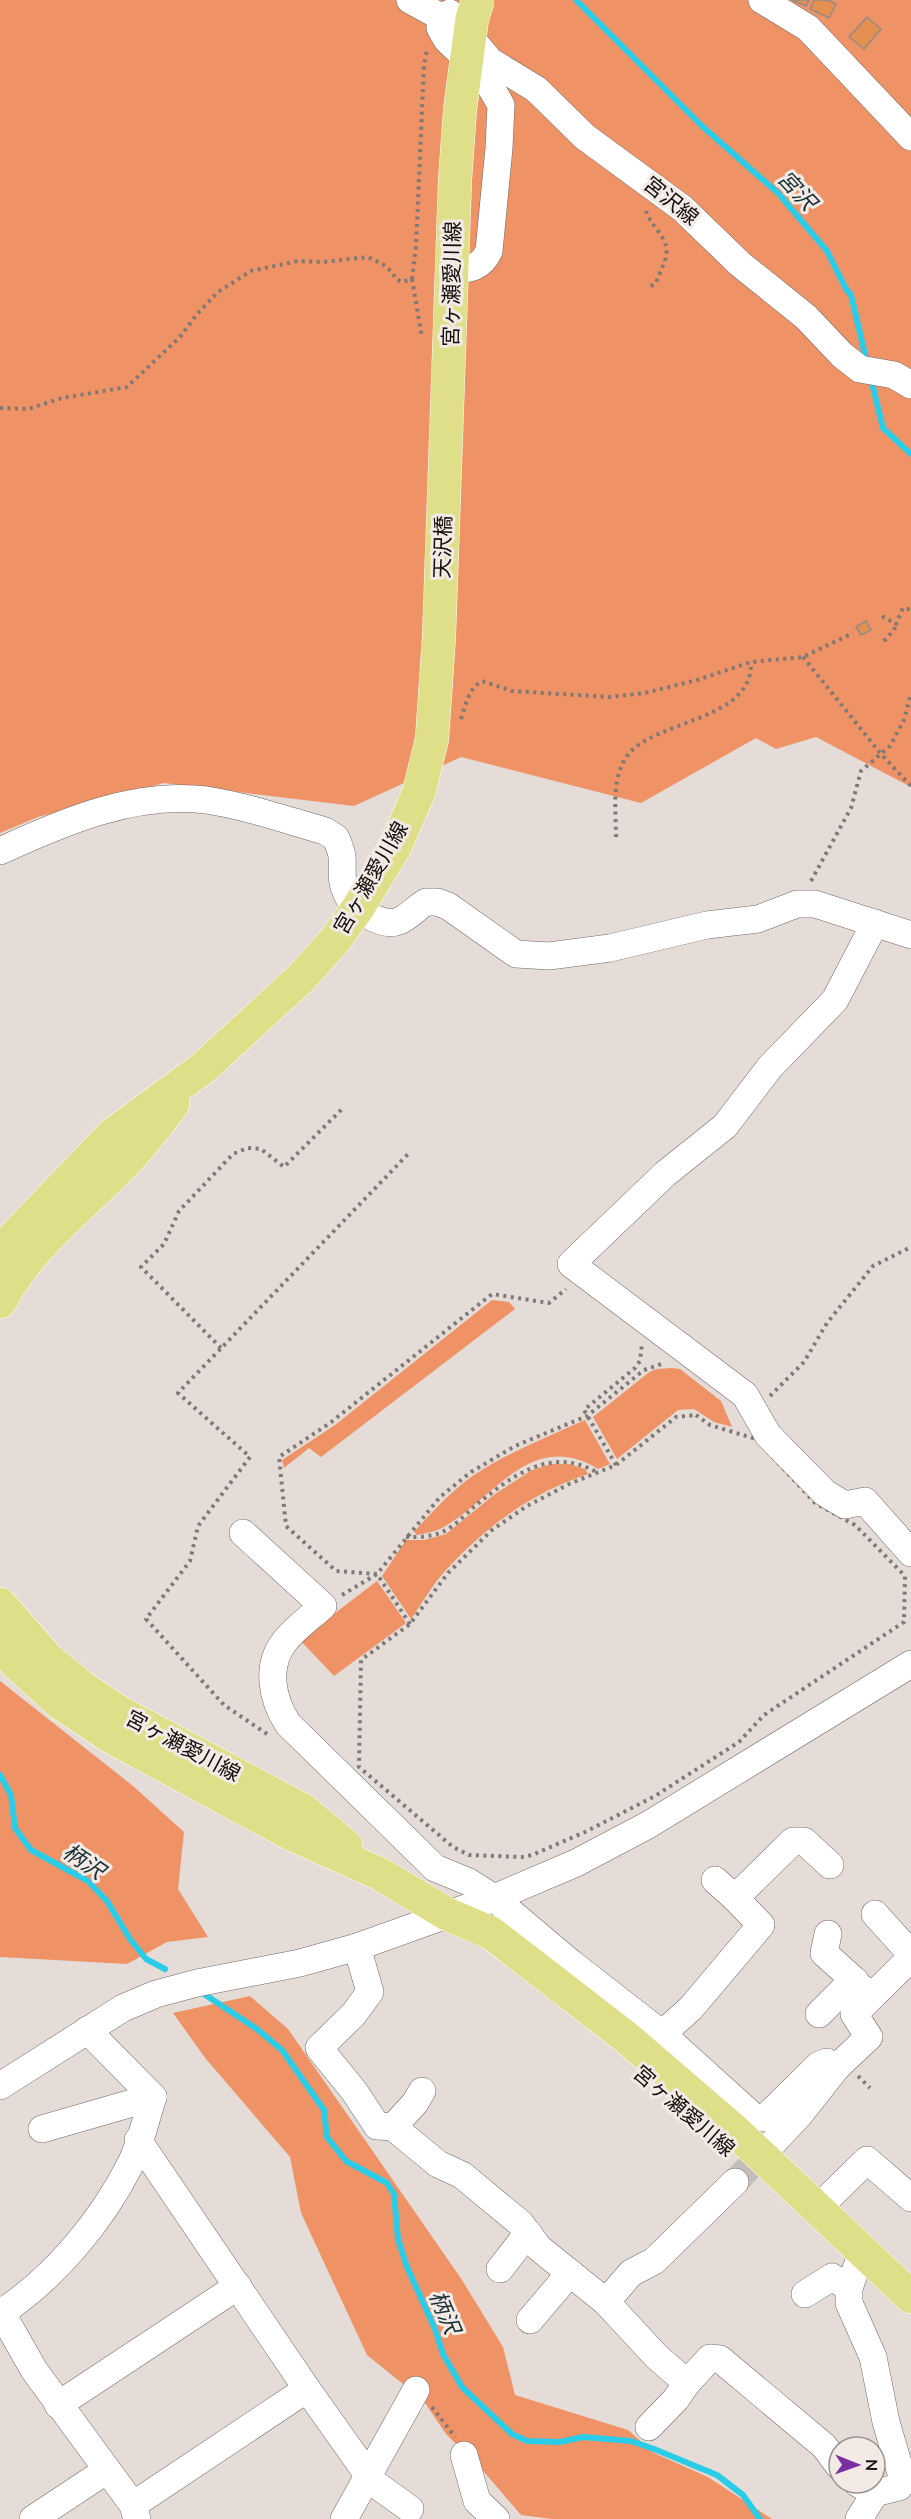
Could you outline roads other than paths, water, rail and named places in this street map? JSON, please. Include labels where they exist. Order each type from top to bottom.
[{"type":"main road","name":"宮ヶ瀬愛川線","points":[[446,458],[455,180],[460,110],[472,19],[478,0]]},
{"type":"main road","name":"天沢橋","points":[[439,637],[446,458]]},
{"type":"main road","name":"宮ヶ瀬愛川線","points":[[0,1257],[13,1238],[113,1134],[203,1068],[301,978],[336,939],[358,908],[395,847],[418,792],[432,739],[439,637]]},
{"type":"main road","name":"宮ヶ瀬愛川線","points":[[0,1302],[9,1286],[49,1233],[132,1155],[203,1068]]},
{"type":"main road","name":"宮ヶ瀬愛川線","points":[[0,1604],[48,1659],[83,1688],[119,1712],[303,1810],[380,1874]]},
{"type":"main road","name":"宮ヶ瀬愛川線","points":[[0,1644],[15,1662],[60,1703],[111,1737],[291,1834],[380,1874],[447,1914],[491,1933],[627,2038],[757,2133],[817,2209],[911,2297]]},
{"type":"main road","name":"宮ヶ瀬愛川線","points":[[447,1914],[483,1947],[611,2048],[735,2154],[815,2226],[853,2277],[911,2318]]},
{"type":"street","points":[[410,0],[438,16],[440,28],[447,40],[483,74],[501,105],[489,251],[484,262],[474,268],[452,270]]},
{"type":"street","points":[[762,0],[808,28],[911,138]]},
{"type":"street","name":"宮沢線","points":[[438,16],[450,13],[490,61],[536,89],[585,137],[682,208],[740,264],[806,317],[842,355],[860,369],[894,375],[911,385]]},
{"type":"street","points":[[0,851],[70,822],[123,805],[174,799],[205,800],[325,831],[336,838],[342,854],[341,874],[346,893],[358,908],[377,919],[392,923],[402,920],[426,902],[437,902],[448,906],[516,954],[549,956],[610,948],[707,925],[759,919],[801,904],[815,904],[911,935]]},
{"type":"street","points":[[875,923],[835,1000],[770,1067],[725,1126],[665,1174],[571,1264],[745,1395],[745,1418],[768,1435],[825,1493],[845,1505],[865,1501],[911,1553]]},
{"type":"street","points":[[243,1533],[323,1606],[285,1641],[275,1659],[272,1683],[276,1706],[288,1724],[435,1868],[469,1882],[494,1898],[571,1963],[662,2034],[757,2133],[799,2115],[837,2067],[869,2037],[854,2014],[864,1988],[911,1956],[875,1914]]},
{"type":"street","points":[[0,2086],[123,2008],[156,1994],[197,1983],[300,1963],[357,1947],[494,1898],[576,1863],[648,1825],[911,1664]]},
{"type":"street","points":[[662,2034],[731,1975],[761,1925],[725,1889],[793,1841],[804,1841],[825,1854]]},
{"type":"street","points":[[828,1934],[829,1939],[824,1953],[864,1988]]},
{"type":"street","points":[[357,1947],[370,1992],[353,2015],[319,2048],[354,2091],[378,2126],[393,2127],[438,2164],[462,2175],[520,2223],[539,2248],[606,2302],[656,2356],[687,2384]]},
{"type":"street","points":[[819,2014],[849,1983],[864,1988]]},
{"type":"street","points":[[87,2030],[153,2097]]},
{"type":"street","points":[[393,2127],[415,2103],[422,2091]]},
{"type":"street","points":[[42,2129],[153,2097]]},
{"type":"street","points":[[153,2097],[132,2161],[97,2220],[28,2295],[1,2311],[34,2370],[135,2512],[307,2389]]},
{"type":"street","points":[[138,2140],[367,2476],[410,2509]]},
{"type":"street","points":[[817,2209],[867,2160],[909,2194]]},
{"type":"street","points":[[606,2302],[631,2273],[654,2261],[735,2182]]},
{"type":"street","points":[[500,2269],[528,2233]]},
{"type":"street","points":[[530,2320],[570,2273]]},
{"type":"street","points":[[805,2294],[832,2277],[853,2277],[849,2303],[873,2357],[886,2422],[908,2487],[887,2487]]},
{"type":"street","points":[[58,2405],[238,2286]]},
{"type":"street","points":[[649,2427],[710,2358],[720,2359],[827,2450]]},
{"type":"street","points":[[344,2519],[416,2390]]},
{"type":"street","points":[[464,2455],[477,2501],[496,2519]]},
{"type":"street","points":[[33,2519],[107,2470]]},
{"type":"street","points":[[859,2519],[864,2495]]},
{"type":"waterway","name":"宮沢","points":[[576,0],[702,126],[778,193],[827,251],[851,295],[867,363]]},
{"type":"waterway","name":"宮沢","points":[[871,379],[883,428],[911,454]]},
{"type":"waterway","name":"柄沢","points":[[0,1775],[11,1795],[15,1828],[31,1850],[88,1881],[107,1901],[130,1939],[146,1959],[165,1969]]},
{"type":"waterway","name":"柄沢","points":[[201,1992],[257,2029],[282,2050],[324,2110],[327,2137],[346,2161],[387,2183],[394,2194],[398,2239],[407,2267],[435,2329],[443,2354],[462,2387],[512,2434],[527,2441],[560,2442],[583,2437],[631,2441],[717,2475],[743,2495],[760,2519]]},
{"type":"tunnel","points":[[735,2182],[772,2144]]}]
